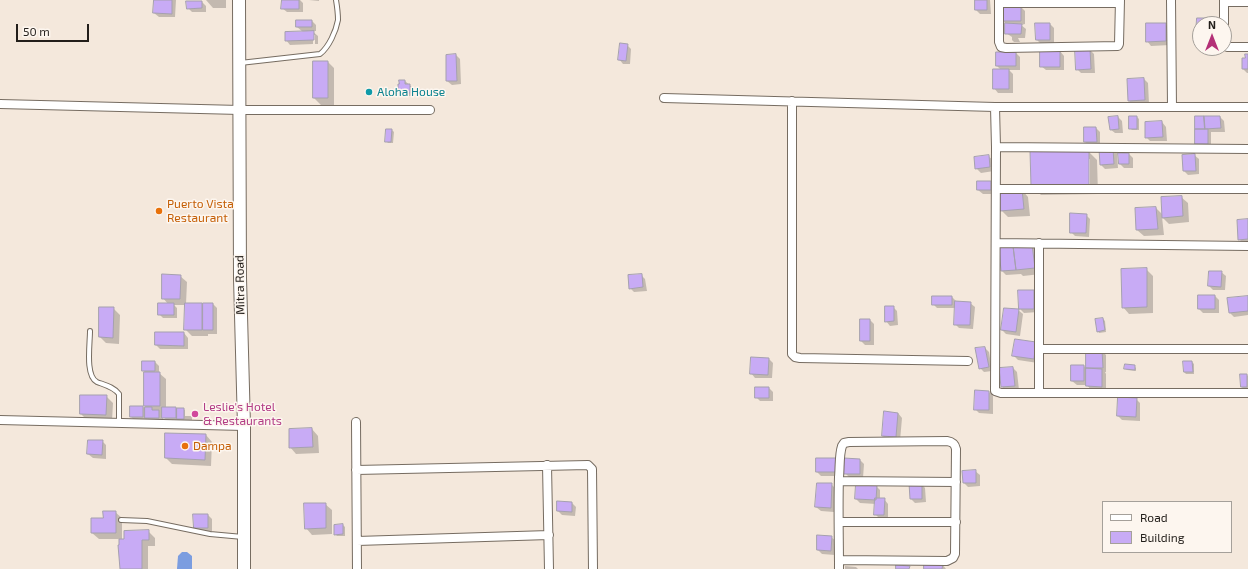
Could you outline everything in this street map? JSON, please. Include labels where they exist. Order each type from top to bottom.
[{"type":"street","name":"Mitra Road","points":[[239,0],[240,278],[244,426],[244,569]]},
{"type":"street","points":[[1171,0],[1172,107]]},
{"type":"street","points":[[1224,16],[1224,1],[1248,2]]},
{"type":"street","points":[[999,2],[1120,2],[1120,44],[1118,46],[1006,48],[1001,47],[999,42],[999,2]]},
{"type":"street","points":[[1232,46],[1248,47]]},
{"type":"street","points":[[664,98],[995,107],[1248,107]]},
{"type":"street","points":[[792,101],[792,354],[795,357],[800,358],[968,361]]},
{"type":"street","points":[[0,104],[240,110],[430,110]]},
{"type":"street","points":[[995,107],[996,244],[994,388],[997,393],[1248,393]]},
{"type":"street","points":[[996,147],[1248,149]]},
{"type":"street","points":[[996,189],[1248,189]]},
{"type":"street","points":[[996,244],[1039,243],[1248,246]]},
{"type":"street","points":[[1039,243],[1039,393]]},
{"type":"street","points":[[1040,349],[1248,349]]},
{"type":"street","points":[[0,420],[244,426]]},
{"type":"street","points":[[356,422],[357,569]]},
{"type":"street","points":[[839,560],[950,560],[953,558],[955,554],[956,522],[955,444],[947,441],[844,443],[840,449],[839,481],[839,522],[839,560],[839,569]]},
{"type":"street","points":[[356,470],[585,464],[591,466],[593,569]]},
{"type":"street","points":[[547,465],[550,569]]},
{"type":"street","points":[[839,481],[956,482]]},
{"type":"street","points":[[839,522],[956,522]]},
{"type":"street","points":[[357,541],[549,535]]},
{"type":"lane","points":[[239,63],[320,54],[330,44],[338,19],[336,0]]},
{"type":"lane","points":[[90,331],[90,374],[95,381],[114,388],[119,394],[119,423]]},
{"type":"lane","points":[[121,520],[147,521],[210,534],[245,538]]},
{"type":"water","points":[[182,552],[187,552],[192,556],[192,569],[177,569],[178,556]]},
{"type":"building","points":[[154,0],[172,0],[172,14],[153,13]]},
{"type":"building","points":[[282,0],[299,0],[299,9],[281,9]]},
{"type":"building","points":[[975,0],[987,0],[987,10],[975,10]]},
{"type":"building","points":[[186,1],[202,1],[202,8],[187,9]]},
{"type":"building","points":[[1021,6],[1021,21],[1002,21],[1002,7]]},
{"type":"building","points":[[296,20],[312,20],[312,27],[296,27]]},
{"type":"building","points":[[1005,23],[1022,24],[1021,34],[1005,34]]},
{"type":"building","points":[[1035,23],[1050,23],[1050,40],[1036,40]]},
{"type":"building","points":[[1146,23],[1166,23],[1166,41],[1146,42]]},
{"type":"building","points":[[314,31],[314,40],[285,41],[285,32]]},
{"type":"building","points":[[620,43],[628,44],[626,61],[618,60]]},
{"type":"building","points":[[1075,49],[1090,49],[1091,69],[1076,70]]},
{"type":"building","points":[[1040,50],[1060,50],[1060,67],[1040,67]]},
{"type":"building","points":[[996,52],[1016,52],[1016,66],[996,66]]},
{"type":"building","points":[[456,54],[457,81],[446,81],[446,55]]},
{"type":"building","points":[[1245,54],[1248,54],[1248,69],[1242,69],[1242,58],[1245,58]]},
{"type":"building","points":[[313,61],[328,61],[328,98],[313,98]]},
{"type":"building","points":[[993,69],[1009,69],[1009,89],[993,89]]},
{"type":"building","points":[[1144,78],[1145,100],[1128,101],[1127,79]]},
{"type":"building","points":[[399,80],[405,80],[405,84],[410,84],[410,93],[398,93]]},
{"type":"building","points":[[1118,116],[1119,129],[1110,130],[1108,117]]},
{"type":"building","points":[[1129,116],[1137,116],[1137,129],[1129,129]]},
{"type":"building","points":[[1195,116],[1204,116],[1205,129],[1195,129]]},
{"type":"building","points":[[1204,116],[1220,116],[1221,128],[1205,129]]},
{"type":"building","points":[[1162,121],[1163,137],[1145,138],[1145,122]]},
{"type":"building","points":[[1084,127],[1096,127],[1097,142],[1084,142]]},
{"type":"building","points":[[386,129],[392,129],[391,142],[385,142]]},
{"type":"building","points":[[1195,129],[1208,129],[1208,144],[1195,144]]},
{"type":"building","points":[[1113,148],[1114,164],[1100,165],[1099,149]]},
{"type":"building","points":[[1089,150],[1089,185],[1031,186],[1030,151]]},
{"type":"building","points":[[1118,153],[1129,153],[1129,164],[1119,164]]},
{"type":"building","points":[[1195,154],[1196,171],[1183,171],[1182,155]]},
{"type":"building","points":[[989,155],[990,167],[975,169],[974,157]]},
{"type":"building","points":[[977,181],[991,181],[991,190],[977,190]]},
{"type":"building","points":[[1022,189],[1024,209],[1000,211],[999,191]]},
{"type":"building","points":[[1182,196],[1183,216],[1162,218],[1161,197]]},
{"type":"building","points":[[1156,207],[1158,229],[1136,230],[1135,208]]},
{"type":"building","points":[[1070,213],[1087,214],[1086,233],[1070,233]]},
{"type":"building","points":[[1248,219],[1248,239],[1238,240],[1237,220]]},
{"type":"building","points":[[1032,244],[1035,268],[1016,270],[1013,246]]},
{"type":"building","points":[[1013,246],[1016,270],[1001,271],[999,247]]},
{"type":"building","points":[[1147,268],[1147,307],[1122,308],[1121,269]]},
{"type":"building","points":[[1209,271],[1222,271],[1221,287],[1208,286]]},
{"type":"building","points":[[162,274],[181,275],[180,299],[162,299]]},
{"type":"building","points":[[642,274],[643,287],[629,289],[628,275]]},
{"type":"building","points":[[1018,290],[1034,290],[1034,309],[1019,309]]},
{"type":"building","points":[[1198,295],[1215,295],[1215,309],[1198,309]]},
{"type":"building","points":[[932,296],[952,296],[952,305],[932,305]]},
{"type":"building","points":[[1248,296],[1248,311],[1229,313],[1227,298]]},
{"type":"building","points":[[955,301],[971,302],[970,325],[954,325]]},
{"type":"building","points":[[158,303],[174,303],[174,315],[158,315]]},
{"type":"building","points":[[185,303],[202,303],[202,330],[184,330]]},
{"type":"building","points":[[203,303],[213,303],[213,330],[203,330]]},
{"type":"building","points":[[885,306],[894,306],[894,321],[885,322]]},
{"type":"building","points":[[99,307],[114,307],[113,338],[99,337]]},
{"type":"building","points":[[1004,308],[1019,309],[1016,332],[1001,330]]},
{"type":"building","points":[[1103,318],[1105,330],[1097,332],[1095,319]]},
{"type":"building","points":[[860,319],[870,319],[870,341],[860,341]]},
{"type":"building","points":[[155,332],[184,332],[184,346],[155,345]]},
{"type":"building","points":[[1015,339],[1036,342],[1034,359],[1012,356]]},
{"type":"building","points":[[985,347],[989,367],[979,369],[975,348]]},
{"type":"building","points":[[1086,350],[1102,350],[1103,368],[1086,368]]},
{"type":"building","points":[[751,357],[769,358],[768,375],[750,374]]},
{"type":"building","points":[[142,361],[155,361],[155,371],[142,371]]},
{"type":"building","points":[[1183,361],[1192,361],[1193,372],[1184,372]]},
{"type":"building","points":[[1125,364],[1135,365],[1135,370],[1124,369]]},
{"type":"building","points":[[1071,365],[1084,365],[1084,381],[1071,381]]},
{"type":"building","points":[[1013,367],[1015,386],[1001,387],[999,368]]},
{"type":"building","points":[[1086,368],[1102,369],[1102,387],[1086,386]]},
{"type":"building","points":[[144,372],[160,372],[160,406],[144,406]]},
{"type":"building","points":[[1240,374],[1247,374],[1247,387],[1241,387]]},
{"type":"building","points":[[755,387],[769,387],[769,398],[755,398]]},
{"type":"building","points":[[975,390],[989,391],[989,410],[974,410]]},
{"type":"building","points":[[80,395],[107,395],[106,415],[80,414]]},
{"type":"building","points":[[1118,397],[1137,398],[1136,417],[1117,416]]},
{"type":"building","points":[[130,406],[143,406],[143,417],[130,417]]},
{"type":"building","points":[[145,407],[152,407],[152,410],[159,410],[159,418],[145,418]]},
{"type":"building","points":[[162,407],[176,407],[176,418],[162,418]]},
{"type":"building","points":[[177,408],[184,408],[184,419],[177,419]]},
{"type":"building","points":[[884,411],[898,413],[896,437],[882,436]]},
{"type":"building","points":[[312,428],[313,447],[289,448],[289,429]]},
{"type":"building","name":"Dampa","points":[[165,433],[206,434],[205,460],[165,458]]},
{"type":"building","points":[[88,440],[103,440],[102,455],[87,454]]},
{"type":"building","points":[[816,458],[836,458],[836,472],[816,472]]},
{"type":"building","points":[[844,458],[860,459],[860,474],[844,474]]},
{"type":"building","points":[[976,470],[976,483],[963,483],[962,471]]},
{"type":"building","points":[[922,482],[922,499],[910,499],[909,483]]},
{"type":"building","points":[[817,483],[832,483],[831,508],[815,507]]},
{"type":"building","points":[[856,484],[877,485],[876,500],[855,499]]},
{"type":"building","points":[[875,498],[885,498],[884,515],[874,515]]},
{"type":"building","points":[[557,501],[572,502],[572,512],[557,511]]},
{"type":"building","points":[[304,503],[326,503],[326,528],[305,529]]},
{"type":"building","points":[[103,511],[116,511],[116,533],[91,533],[91,518],[103,518]]},
{"type":"building","points":[[193,514],[208,514],[208,528],[194,528]]},
{"type":"building","points":[[343,524],[343,534],[334,535],[334,525]]},
{"type":"building","points":[[149,530],[149,540],[142,540],[142,569],[120,569],[118,545],[119,539],[124,539],[124,531]]},
{"type":"building","points":[[817,535],[832,536],[831,551],[817,550]]},
{"type":"building","points":[[924,562],[943,563],[942,569],[924,569]]},
{"type":"building","points":[[896,565],[910,566],[909,569],[896,569]]},
{"type":"place","name":"Aloha House","points":[[369,92]]},
{"type":"place","name":"Puerto Vista Restaurant","points":[[159,211]]},
{"type":"place","name":"Leslie's Hotel & Restaurants","points":[[195,414]]},
{"type":"place","name":"Dampa","points":[[185,446]]}]
